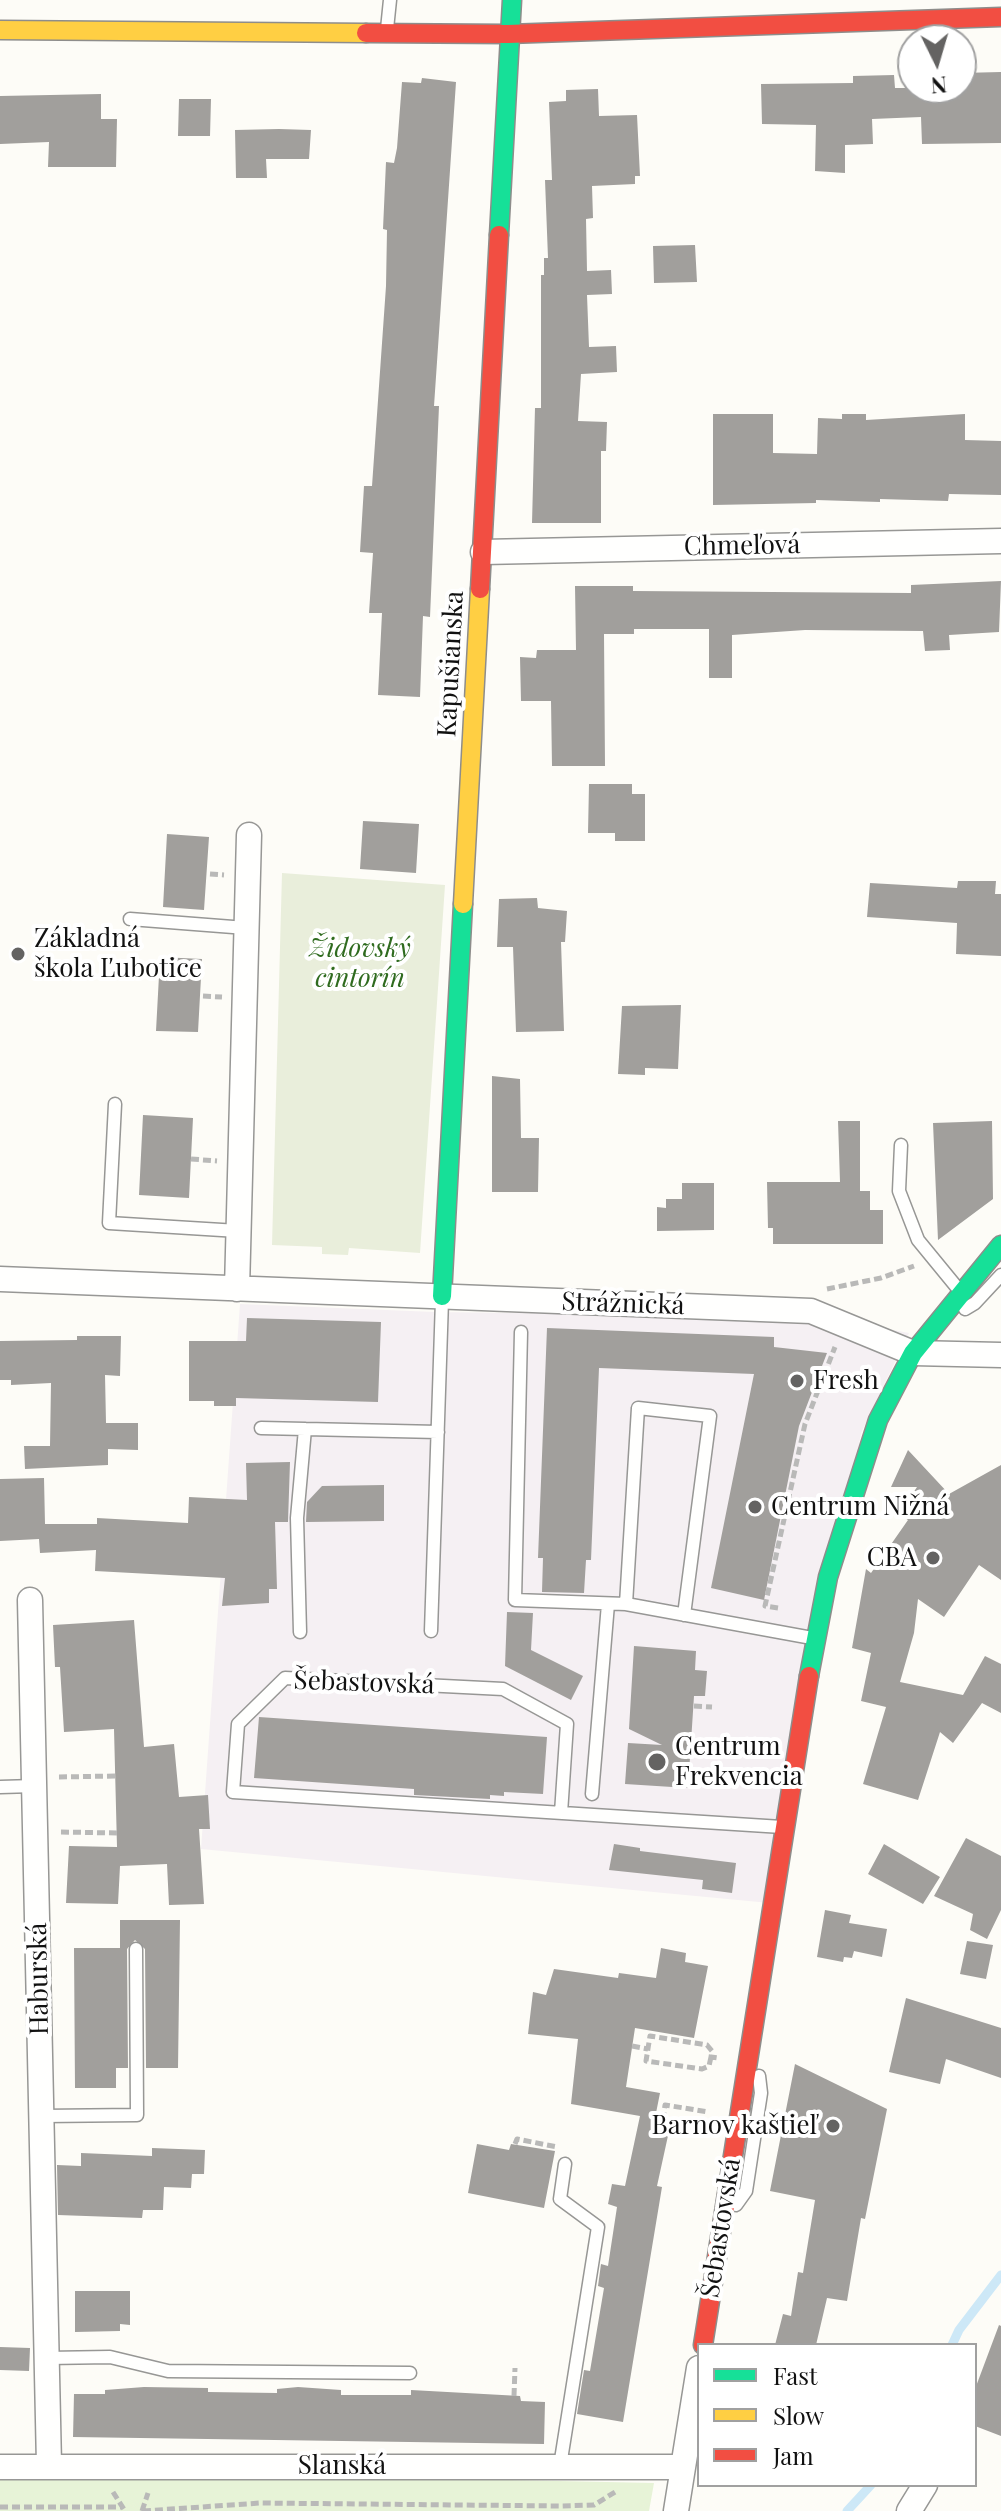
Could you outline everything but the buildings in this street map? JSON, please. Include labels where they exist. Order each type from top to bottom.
[{"type":"street","name":"Kapušianska","points":[[442,1296],[512,0]]},
{"type":"street","points":[[0,30],[508,34],[1001,17]]},
{"type":"street","name":"Chmeľová","points":[[483,552],[1001,541]]},
{"type":"street","points":[[237,1289],[249,835]]},
{"type":"street","name":"Šebastovská","points":[[703,2343],[815,1639],[832,1564],[878,1420],[913,1353],[1001,1245]]},
{"type":"street","name":"Strážnická","points":[[0,1279],[811,1311],[913,1353],[1001,1355]]},
{"type":"street","name":"Haburská","points":[[30,1600],[49,2465]]},
{"type":"street","points":[[676,2511],[697,2380]]},
{"type":"street","name":"Slanská","points":[[0,2467],[683,2467]]},
{"type":"street","points":[[909,2511],[924,2487]]},
{"type":"lane","points":[[387,33],[390,0]]},
{"type":"lane","points":[[130,919],[246,928]]},
{"type":"lane","points":[[115,1104],[109,1223],[238,1231]]},
{"type":"lane","points":[[901,1145],[899,1191],[918,1240],[961,1292]]},
{"type":"lane","points":[[937,1323],[975,1303],[1001,1275]]},
{"type":"lane","points":[[431,1631],[442,1296]]},
{"type":"lane","points":[[521,1332],[515,1600],[626,1604],[815,1639]]},
{"type":"lane","points":[[626,1604],[638,1408],[710,1416],[684,1615]]},
{"type":"lane","points":[[261,1428],[438,1432]]},
{"type":"lane","points":[[300,1632],[297,1518],[305,1429]]},
{"type":"lane","points":[[592,1794],[608,1604]]},
{"type":"lane","name":"Šebastovská","points":[[561,1813],[567,1724],[503,1689],[285,1678],[238,1724],[233,1792],[561,1813],[785,1827]]},
{"type":"lane","points":[[0,1787],[34,1782]]},
{"type":"lane","points":[[42,2116],[137,2115],[136,1949]]},
{"type":"lane","points":[[560,2466],[598,2227],[560,2199],[565,2164]]},
{"type":"lane","points":[[47,2358],[110,2357],[168,2371],[410,2373]]},
{"type":"path","points":[[789,1610],[765,1606],[805,1424],[844,1323]]},
{"type":"path","points":[[694,1706],[712,1707]]},
{"type":"path","points":[[34,1782],[115,1776]]},
{"type":"path","points":[[36,1832],[117,1833]]},
{"type":"path","points":[[650,2036],[707,2045],[712,2051],[711,2057],[709,2066],[702,2069],[646,2061],[650,2036]]},
{"type":"path","points":[[632,2046],[648,2049]]},
{"type":"path","points":[[711,2057],[723,2059]]},
{"type":"path","points":[[663,2120],[665,2105],[714,2113]]},
{"type":"path","points":[[515,2144],[517,2139],[568,2149],[565,2164]]},
{"type":"path","points":[[514,2396],[515,2368]]},
{"type":"path","points":[[143,2511],[260,2503],[594,2505],[611,2497],[620,2486]]},
{"type":"path","points":[[0,2507],[122,2507]]},
{"type":"shaded area","points":[[240,1304],[435,1312],[826,1317],[909,1333],[861,1433],[780,1904],[201,1849]]},
{"type":"green space","name":"Židovský cintorín","points":[[282,873],[445,885],[420,1253],[349,1248],[348,1255],[322,1254],[322,1247],[272,1245]]},
{"type":"green space","points":[[0,2472],[654,2483],[649,2511],[0,2511]]},
{"type":"waterway","points":[[953,2343],[959,2330],[1001,2275]]},
{"type":"waterway","points":[[847,2511],[869,2487]]},
{"type":"traffic: fast","points":[[499,235],[512,0]]},
{"type":"traffic: fast","points":[[442,1296],[463,904]]},
{"type":"traffic: fast","points":[[809,1676],[828,1577],[878,1420],[913,1353],[1001,1245]]},
{"type":"traffic: slow","points":[[0,30],[366,33]]},
{"type":"traffic: slow","points":[[463,904],[480,589]]},
{"type":"traffic: jam","points":[[366,33],[508,34],[1001,17]]},
{"type":"traffic: jam","points":[[480,589],[499,235]]},
{"type":"traffic: jam","points":[[703,2343],[809,1676]]},
{"type":"place","name":"Základná škola Ľubotice","points":[[18,954]]},
{"type":"place","name":"Fresh","points":[[797,1381]]},
{"type":"place","name":"Centrum Nižná","points":[[755,1507]]},
{"type":"place","name":"CBA","points":[[933,1558]]},
{"type":"place","name":"Centrum Frekvencia","points":[[657,1762]]},
{"type":"place","name":"Barnov kaštieľ","points":[[833,2126]]}]
